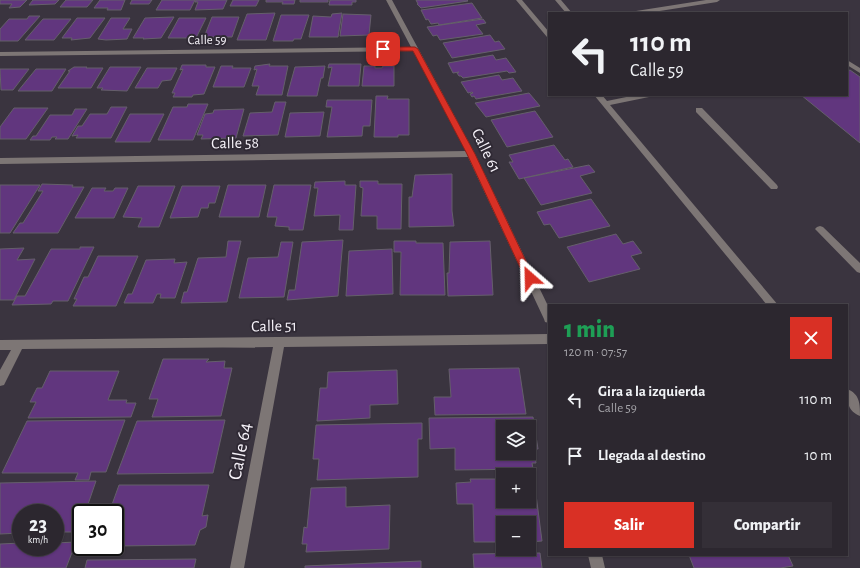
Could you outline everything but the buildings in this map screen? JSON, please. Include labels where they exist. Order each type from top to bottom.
[{"type":"street","name":"Calle 61","points":[[389,0],[471,154],[548,317]]},
{"type":"street","points":[[519,0],[548,35]]},
{"type":"street","points":[[558,0],[568,12]]},
{"type":"street","points":[[642,12],[717,0]]},
{"type":"street","name":"Calle 59","points":[[0,54],[415,49]]},
{"type":"street","points":[[848,63],[860,70]]},
{"type":"street","points":[[599,96],[772,304]]},
{"type":"street","points":[[606,104],[642,96]]},
{"type":"street","points":[[699,110],[774,187]]},
{"type":"street","name":"Calle 58","points":[[0,161],[471,154]]},
{"type":"street","points":[[820,229],[860,269]]},
{"type":"street","name":"Calle 51","points":[[0,345],[548,339]]},
{"type":"street","name":"Calle 64","points":[[236,568],[280,341]]},
{"type":"street","points":[[0,381],[19,345]]},
{"type":"street","points":[[848,395],[860,410]]},
{"type":"street","points":[[595,556],[598,568]]},
{"type":"route","points":[[383,49],[415,49],[471,154],[530,278]]}]
